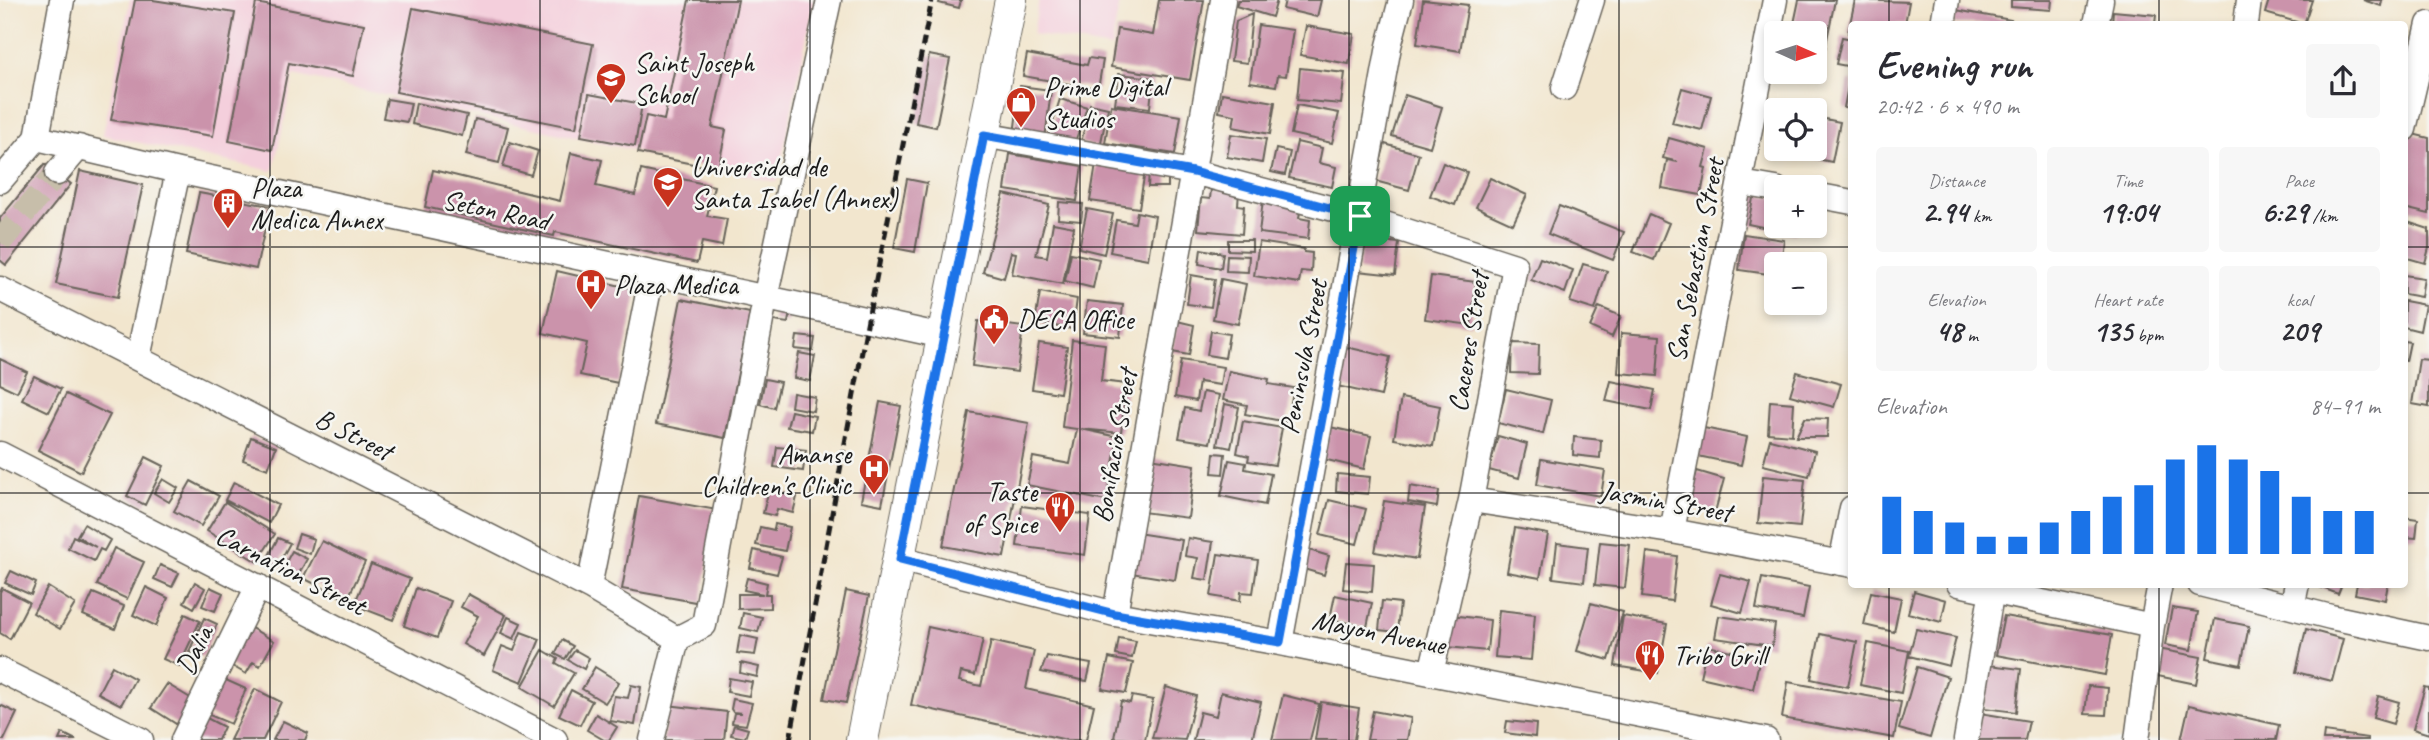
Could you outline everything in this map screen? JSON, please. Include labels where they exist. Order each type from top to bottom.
[{"type":"main road","points":[[862,740],[1010,0]]},
{"type":"street","points":[[4,172],[37,138],[62,0]]},
{"type":"street","points":[[652,740],[677,639],[704,625],[765,299],[829,0]]},
{"type":"street","name":"Bonifacio Street","points":[[1115,614],[1223,0]]},
{"type":"street","name":"Peninsula Street","points":[[1280,642],[1389,46],[1401,0]]},
{"type":"street","points":[[1564,88],[1592,0]]},
{"type":"street","name":"San Sebastian Street","points":[[1672,531],[1775,0]]},
{"type":"street","points":[[1944,21],[1947,0]]},
{"type":"street","points":[[2097,21],[2101,0]]},
{"type":"street","points":[[2246,21],[2249,0]]},
{"type":"street","points":[[2408,112],[2429,24]]},
{"type":"street","name":"Caceres Street","points":[[984,135],[1193,172],[1360,216],[1515,266],[1471,500],[1431,673]]},
{"type":"street","name":"Seton Road","points":[[37,138],[178,171],[943,336]]},
{"type":"street","points":[[57,173],[79,148]]},
{"type":"street","points":[[138,358],[178,171]]},
{"type":"street","points":[[1741,183],[1764,187]]},
{"type":"street","points":[[1827,197],[1848,201]]},
{"type":"street","points":[[589,587],[652,274]]},
{"type":"street","name":"B Street","points":[[0,289],[589,587],[677,639]]},
{"type":"street","name":"Carnation Street","points":[[0,454],[555,740]]},
{"type":"street","name":"Jasmin Street","points":[[1471,500],[1672,531],[1846,564]]},
{"type":"street","points":[[1846,564],[1848,545]]},
{"type":"street","name":"Mayon Avenue","points":[[900,559],[1115,614],[1280,642],[1766,740]]},
{"type":"street","name":"Dalia","points":[[183,740],[258,586]]},
{"type":"street","points":[[1966,740],[1992,588]]},
{"type":"street","points":[[1996,588],[2152,626]]},
{"type":"street","points":[[2137,740],[2152,626],[2160,588]]},
{"type":"street","points":[[2232,588],[2295,596],[2428,632]]},
{"type":"street","points":[[0,670],[141,740]]},
{"type":"shaded area","name":"Saint Joseph School","points":[[130,0],[814,0],[777,182],[294,75],[273,171],[103,135]]},
{"type":"shaded area","points":[[1039,0],[1120,0],[1111,48],[1033,34]]},
{"type":"building","points":[[135,0],[153,0],[235,13],[213,136],[111,120]]},
{"type":"building","points":[[689,0],[738,0],[712,127],[726,130],[718,169],[638,153],[646,116],[664,120]]},
{"type":"building","points":[[940,0],[961,0],[959,8],[939,3]]},
{"type":"building","points":[[1159,0],[1204,0],[1190,80],[1111,67],[1117,29],[1153,35]]},
{"type":"building","points":[[1238,0],[1277,0],[1272,17],[1236,6]]},
{"type":"building","points":[[1285,0],[1321,0],[1317,17],[1283,9]]},
{"type":"building","points":[[1423,0],[1468,5],[1460,51],[1417,44]]},
{"type":"building","points":[[1799,0],[1835,0],[1827,39],[1827,21],[1795,21]]},
{"type":"building","points":[[1855,0],[1909,2],[1906,21],[1851,21]]},
{"type":"building","points":[[2011,0],[2052,0],[2051,10],[2011,7]]},
{"type":"building","points":[[2269,0],[2312,0],[2305,21],[2293,21],[2265,13]]},
{"type":"building","points":[[2363,0],[2382,0],[2381,6]]},
{"type":"building","points":[[256,3],[364,24],[353,76],[289,63],[272,150],[229,141]]},
{"type":"building","points":[[413,8],[593,44],[576,128],[396,92]]},
{"type":"building","points":[[1956,10],[2011,20],[2011,21],[1954,21]]},
{"type":"building","points":[[2113,11],[2156,15],[2155,21],[2112,21]]},
{"type":"building","points":[[1252,14],[1247,63],[1231,61],[1236,21]]},
{"type":"building","points":[[1258,25],[1293,30],[1286,76],[1278,75],[1276,86],[1250,82]]},
{"type":"building","points":[[1306,26],[1354,34],[1349,64],[1300,55]]},
{"type":"building","points":[[1842,37],[1848,38],[1848,66],[1836,64]]},
{"type":"building","points":[[1027,54],[1087,65],[1089,58],[1103,60],[1098,89],[1023,76]]},
{"type":"building","points":[[929,55],[950,59],[936,127],[916,123]]},
{"type":"building","points":[[1300,68],[1345,73],[1341,104],[1297,100]]},
{"type":"building","points":[[1119,74],[1153,78],[1150,108],[1115,104]]},
{"type":"building","points":[[1020,86],[1051,90],[1045,139],[1014,135]]},
{"type":"building","points":[[1848,86],[1848,108],[1844,108]]},
{"type":"building","points":[[1682,88],[1711,96],[1702,130],[1672,123]]},
{"type":"building","points":[[1222,93],[1275,102],[1270,134],[1233,127],[1235,115],[1219,112]]},
{"type":"building","points":[[589,94],[642,104],[635,146],[581,136]]},
{"type":"building","points":[[1405,95],[1442,107],[1430,147],[1392,136]]},
{"type":"building","points":[[387,99],[411,103],[407,122],[383,118]]},
{"type":"building","points":[[1060,99],[1087,107],[1074,145],[1048,137]]},
{"type":"building","points":[[416,103],[467,115],[462,136],[412,124]]},
{"type":"building","points":[[1090,104],[1108,108],[1100,147],[1081,143]]},
{"type":"building","points":[[1111,105],[1181,116],[1175,154],[1105,143]]},
{"type":"building","points":[[1297,105],[1339,113],[1332,143],[1291,134]]},
{"type":"building","points":[[475,119],[508,127],[499,163],[466,155]]},
{"type":"building","points":[[1827,119],[1840,122],[1832,162],[1827,161]]},
{"type":"building","points":[[2408,133],[2429,138],[2429,214],[2408,209]]},
{"type":"building","points":[[1231,134],[1266,139],[1262,163],[1227,157]]},
{"type":"building","points":[[1669,138],[1708,149],[1703,167],[1706,168],[1701,195],[1662,188],[1667,160],[1678,162],[1663,158]]},
{"type":"building","points":[[510,142],[538,151],[531,175],[503,167]]},
{"type":"building","points":[[1297,142],[1322,148],[1319,163],[1336,167],[1332,187],[1289,178]]},
{"type":"building","points":[[1385,144],[1419,154],[1409,190],[1375,181]]},
{"type":"building","points":[[1276,149],[1290,152],[1285,175],[1271,172]]},
{"type":"building","points":[[571,153],[602,160],[596,186],[635,195],[641,170],[714,186],[707,216],[727,219],[722,246],[702,242],[697,263],[555,232],[554,236],[425,207],[433,170],[560,201]]},
{"type":"building","points":[[1010,154],[1082,166],[1077,201],[1005,190]]},
{"type":"building","points":[[1443,163],[1467,172],[1455,205],[1430,196]]},
{"type":"building","points":[[45,164],[71,184],[6,265],[0,260],[0,218]]},
{"type":"building","points":[[1096,164],[1145,171],[1139,208],[1090,201]]},
{"type":"building","points":[[80,171],[143,185],[118,297],[56,284]]},
{"type":"building","points":[[1149,171],[1168,172],[1168,187],[1148,187]]},
{"type":"building","points":[[1490,178],[1527,195],[1513,224],[1476,207]]},
{"type":"building","points":[[907,179],[927,183],[915,252],[894,248]]},
{"type":"building","points":[[1211,189],[1239,192],[1238,205],[1244,206],[1242,234],[1198,230],[1201,198],[1210,199]]},
{"type":"building","name":"Plaza Medica Annex","points":[[199,193],[270,206],[256,269],[186,254]]},
{"type":"building","points":[[1754,193],[1764,195],[1764,227],[1748,224]]},
{"type":"building","points":[[1004,194],[1049,205],[1036,255],[1047,257],[1053,223],[1074,227],[1063,284],[1012,274],[1016,253],[1011,252],[1004,278],[983,272]]},
{"type":"building","points":[[1263,200],[1301,205],[1299,218],[1310,220],[1308,239],[1259,233]]},
{"type":"building","points":[[1059,202],[1083,204],[1081,221],[1058,219]]},
{"type":"building","points":[[1559,206],[1624,232],[1613,260],[1548,234]]},
{"type":"building","points":[[1087,209],[1113,214],[1104,254],[1079,248]]},
{"type":"building","points":[[1137,212],[1155,216],[1148,259],[1110,252],[1116,220],[1135,223]]},
{"type":"building","points":[[1649,214],[1669,223],[1654,260],[1633,252]]},
{"type":"building","points":[[2408,222],[2429,229],[2429,248],[2425,263],[2408,258]]},
{"type":"building","points":[[1744,234],[1784,240],[1782,252],[1764,252],[1764,273],[1739,270]]},
{"type":"building","points":[[1362,239],[1399,243],[1395,275],[1358,271]]},
{"type":"building","points":[[1228,240],[1252,240],[1252,251],[1228,250]]},
{"type":"building","points":[[1259,242],[1304,249],[1304,252],[1312,253],[1311,272],[1301,271],[1299,283],[1254,276]]},
{"type":"building","points":[[1201,249],[1223,253],[1221,268],[1199,264]]},
{"type":"building","points":[[1071,253],[1099,259],[1093,288],[1065,281]]},
{"type":"building","points":[[1227,255],[1249,256],[1248,272],[1226,271]]},
{"type":"building","points":[[1540,258],[1573,270],[1565,293],[1531,280]]},
{"type":"building","points":[[1583,264],[1607,271],[1595,310],[1570,302]]},
{"type":"building","name":"Plaza Medica","points":[[557,271],[638,290],[618,383],[580,375],[587,343],[543,333]]},
{"type":"building","points":[[1191,275],[1215,279],[1211,307],[1187,304]]},
{"type":"building","points":[[1431,276],[1476,282],[1471,325],[1425,319]]},
{"type":"building","points":[[2408,276],[2424,278],[2421,297],[2408,295]]},
{"type":"building","points":[[1221,279],[1246,284],[1238,324],[1213,319]]},
{"type":"building","points":[[1040,292],[1077,299],[1073,329],[1035,323]]},
{"type":"building","points":[[681,299],[750,313],[725,438],[656,424]]},
{"type":"building","points":[[1087,301],[1123,305],[1120,337],[1083,333]]},
{"type":"building","points":[[2408,302],[2425,305],[2420,331],[2408,328]]},
{"type":"building","points":[[1599,307],[1621,316],[1612,337],[1590,327]]},
{"type":"building","points":[[775,310],[790,312],[788,323],[773,321]]},
{"type":"building","points":[[978,321],[1023,327],[1017,372],[972,366]]},
{"type":"building","points":[[1177,321],[1194,325],[1189,355],[1172,352]]},
{"type":"building","points":[[1211,331],[1229,334],[1225,358],[1207,355]]},
{"type":"building","points":[[1621,333],[1660,336],[1657,376],[1618,373]]},
{"type":"building","points":[[797,336],[815,338],[813,351],[795,349]]},
{"type":"building","points":[[1072,340],[1105,344],[1101,381],[1126,384],[1121,433],[1081,429],[1118,437],[1106,501],[1027,485],[1033,457],[1070,464],[1077,429],[1062,427]]},
{"type":"building","points":[[1039,343],[1067,347],[1060,393],[1032,389]]},
{"type":"building","points":[[1512,343],[1539,344],[1538,374],[1511,373]]},
{"type":"building","points":[[1346,347],[1390,357],[1381,396],[1337,386]]},
{"type":"building","points":[[799,353],[815,356],[810,381],[794,378]]},
{"type":"building","points":[[0,359],[27,372],[17,392],[0,384]]},
{"type":"building","points":[[2419,359],[2429,360],[2429,407],[2412,404]]},
{"type":"building","points":[[1181,360],[1223,367],[1220,385],[1199,382],[1196,401],[1175,397]]},
{"type":"building","points":[[1229,371],[1269,379],[1268,384],[1294,388],[1287,422],[1245,414],[1247,405],[1223,400]]},
{"type":"building","points":[[1797,372],[1841,384],[1834,407],[1790,395]]},
{"type":"building","points":[[34,376],[61,389],[49,412],[22,399]]},
{"type":"building","points":[[765,379],[780,382],[774,408],[760,404]]},
{"type":"building","points":[[1611,381],[1655,390],[1651,410],[1606,401]]},
{"type":"building","points":[[1506,389],[1551,400],[1543,434],[1498,423]]},
{"type":"building","points":[[1203,392],[1219,395],[1210,443],[1179,438],[1185,408],[1199,411]]},
{"type":"building","points":[[793,393],[815,397],[813,411],[791,407]]},
{"type":"building","points":[[66,394],[110,415],[81,472],[38,450]]},
{"type":"building","points":[[1401,398],[1440,406],[1433,446],[1394,439]]},
{"type":"building","points":[[1770,401],[1794,403],[1792,435],[1768,433]]},
{"type":"building","points":[[880,402],[901,406],[882,505],[861,501]]},
{"type":"building","points":[[1225,404],[1239,407],[1231,448],[1217,445]]},
{"type":"building","points":[[791,411],[815,416],[812,431],[787,427]]},
{"type":"building","points":[[969,412],[1029,423],[1004,557],[943,546]]},
{"type":"building","points":[[1805,418],[1828,419],[1827,437],[1796,437]]},
{"type":"building","points":[[1243,421],[1282,428],[1275,465],[1248,461],[1249,456],[1237,453]]},
{"type":"building","points":[[1330,427],[1371,436],[1364,469],[1323,459]]},
{"type":"building","points":[[1704,428],[1747,437],[1741,465],[1698,456]]},
{"type":"building","points":[[1498,436],[1527,444],[1519,478],[1489,470]]},
{"type":"building","points":[[251,437],[276,447],[268,469],[243,460]]},
{"type":"building","points":[[1574,437],[1601,440],[1600,458],[1573,455]]},
{"type":"building","points":[[1770,439],[1815,451],[1809,476],[1763,465]]},
{"type":"building","points":[[777,447],[806,450],[803,471],[774,467]]},
{"type":"building","points":[[1214,453],[1225,454],[1223,474],[1212,473]]},
{"type":"building","points":[[146,457],[164,466],[145,505],[127,496]]},
{"type":"building","points":[[1150,458],[1195,465],[1188,518],[1142,512]]},
{"type":"building","points":[[1541,459],[1605,470],[1601,496],[1537,485]]},
{"type":"building","points":[[1229,460],[1246,463],[1245,469],[1271,474],[1265,505],[1221,496]]},
{"type":"building","points":[[1697,471],[1724,479],[1715,512],[1688,504]]},
{"type":"building","points":[[1337,474],[1370,477],[1368,494],[1336,491]]},
{"type":"building","points":[[1763,476],[1805,480],[1800,527],[1758,523]]},
{"type":"building","points":[[163,479],[178,488],[169,502],[154,493]]},
{"type":"building","points":[[191,481],[219,496],[201,526],[174,511]]},
{"type":"building","points":[[234,482],[278,505],[269,523],[225,500]]},
{"type":"building","points":[[1410,486],[1439,491],[1437,507],[1408,502]]},
{"type":"building","points":[[769,489],[797,497],[793,513],[777,509],[775,516],[763,513]]},
{"type":"building","points":[[639,496],[717,510],[701,603],[622,589]]},
{"type":"building","points":[[1329,500],[1366,509],[1357,544],[1320,535]]},
{"type":"building","points":[[1384,501],[1425,507],[1417,559],[1375,552]]},
{"type":"building","points":[[225,502],[275,534],[257,562],[207,531]]},
{"type":"building","points":[[1022,506],[1090,515],[1085,555],[1017,546]]},
{"type":"building","points":[[2408,518],[2418,519],[2416,538],[2408,537]]},
{"type":"building","points":[[84,524],[110,540],[104,551],[100,549],[94,561],[68,548],[73,536],[96,547],[77,536]]},
{"type":"building","points":[[775,524],[790,527],[785,551],[756,545],[760,527],[774,530]]},
{"type":"building","points":[[1515,528],[1548,534],[1540,578],[1507,572]]},
{"type":"building","points":[[1137,533],[1182,540],[1175,580],[1131,573]]},
{"type":"building","points":[[299,534],[314,539],[310,554],[294,548]]},
{"type":"building","points":[[278,538],[290,543],[277,567],[266,561]]},
{"type":"building","points":[[1188,538],[1213,542],[1207,580],[1194,578],[1198,558],[1185,556]]},
{"type":"building","points":[[322,541],[365,562],[347,600],[303,578]]},
{"type":"building","points":[[1600,542],[1630,545],[1625,588],[1595,585]]},
{"type":"building","points":[[1557,543],[1588,547],[1584,582],[1553,578]]},
{"type":"building","points":[[114,548],[144,562],[127,599],[97,585]]},
{"type":"building","points":[[1302,548],[1329,556],[1324,575],[1297,567]]},
{"type":"building","points":[[754,550],[782,557],[777,574],[750,568]]},
{"type":"building","points":[[292,551],[307,559],[296,579],[281,571]]},
{"type":"building","points":[[1647,552],[1677,556],[1672,601],[1642,597]]},
{"type":"building","points":[[1218,554],[1258,560],[1253,593],[1241,592],[1240,601],[1211,596]]},
{"type":"building","points":[[1346,562],[1374,564],[1372,592],[1343,589]]},
{"type":"building","points":[[371,564],[410,579],[393,620],[354,605]]},
{"type":"building","points":[[160,565],[179,573],[172,587],[154,579]]},
{"type":"building","points":[[11,571],[36,583],[31,595],[5,583]]},
{"type":"building","points":[[1720,574],[1751,582],[1742,613],[1711,604]]},
{"type":"building","points":[[747,578],[767,583],[765,594],[770,594],[770,608],[738,609],[738,594],[763,594],[744,590]]},
{"type":"building","points":[[1762,578],[1809,587],[1803,618],[1756,609]]},
{"type":"building","points":[[195,582],[205,588],[194,608],[184,602]]},
{"type":"building","points":[[48,587],[75,604],[60,629],[33,613]]},
{"type":"building","points":[[146,587],[168,598],[156,626],[133,615]]},
{"type":"building","points":[[210,587],[223,593],[215,611],[202,606]]},
{"type":"building","points":[[2,588],[29,602],[10,639],[0,633]]},
{"type":"building","points":[[416,588],[451,601],[437,638],[404,626]]},
{"type":"building","points":[[2322,588],[2340,588],[2338,594]]},
{"type":"building","points":[[2356,588],[2387,588],[2385,600],[2355,594]]},
{"type":"building","points":[[846,591],[869,596],[846,703],[824,699]]},
{"type":"building","points":[[1914,591],[1946,600],[1941,622],[1908,613]]},
{"type":"building","points":[[1871,592],[1901,598],[1894,632],[1864,625]]},
{"type":"building","points":[[93,593],[124,606],[115,629],[83,615]]},
{"type":"building","points":[[468,594],[506,615],[484,656],[463,644],[478,616],[461,607]]},
{"type":"building","points":[[1335,595],[1372,603],[1367,627],[1330,619]]},
{"type":"building","points":[[1382,601],[1400,603],[1397,632],[1379,630]]},
{"type":"building","points":[[1591,603],[1623,612],[1609,660],[1577,651]]},
{"type":"building","points":[[2172,608],[2198,612],[2191,650],[2165,645]]},
{"type":"building","points":[[1499,610],[1535,614],[1531,660],[1495,657]]},
{"type":"building","points":[[743,613],[762,617],[758,632],[740,628]]},
{"type":"building","points":[[185,614],[200,621],[179,666],[163,659]]},
{"type":"building","points":[[1451,615],[1490,620],[1487,651],[1448,647]]},
{"type":"building","points":[[1623,616],[1667,624],[1658,673],[1615,666]]},
{"type":"building","points":[[1719,616],[1775,624],[1772,646],[1715,638]]},
{"type":"building","points":[[2004,616],[2112,635],[2105,675],[1996,655]]},
{"type":"building","points":[[508,617],[521,623],[514,639],[501,633]]},
{"type":"building","points":[[204,618],[217,624],[203,657],[189,652]]},
{"type":"building","points":[[2215,619],[2249,626],[2241,665],[2207,658]]},
{"type":"building","points":[[246,625],[274,641],[260,666],[253,662],[246,674],[225,662]]},
{"type":"building","points":[[928,627],[983,639],[975,675],[961,672],[959,681],[981,686],[991,641],[1034,651],[1026,689],[1094,705],[1086,740],[1067,740],[911,705]]},
{"type":"building","points":[[1916,629],[1956,638],[1949,666],[1909,656]]},
{"type":"building","points":[[2306,629],[2343,639],[2332,681],[2296,672]]},
{"type":"building","points":[[521,632],[540,639],[522,682],[493,670],[502,646],[514,651]]},
{"type":"building","points":[[1820,634],[1857,642],[1848,687],[1811,679]]},
{"type":"building","points":[[740,635],[758,639],[755,655],[737,653]]},
{"type":"building","points":[[1119,638],[1136,641],[1132,658],[1116,655]]},
{"type":"building","points":[[562,640],[573,646],[565,659],[555,654]]},
{"type":"building","points":[[1868,643],[1909,651],[1901,693],[1860,685]]},
{"type":"building","points":[[1707,646],[1760,657],[1753,689],[1700,677]]},
{"type":"building","points":[[2158,649],[2201,657],[2196,684],[2153,675]]},
{"type":"building","points":[[543,650],[558,659],[556,663],[574,673],[554,706],[522,687]]},
{"type":"building","points":[[575,650],[589,658],[584,669],[568,660]]},
{"type":"building","points":[[1047,656],[1091,664],[1087,681],[1041,672]]},
{"type":"building","points":[[1109,658],[1133,663],[1126,693],[1102,689]]},
{"type":"building","points":[[741,663],[759,667],[757,677],[740,673]]},
{"type":"building","points":[[1989,665],[2021,669],[2016,712],[1984,708]]},
{"type":"building","points":[[112,666],[135,679],[121,705],[98,693]]},
{"type":"building","points":[[595,667],[619,682],[605,703],[582,689]]},
{"type":"building","points":[[1917,667],[1948,677],[1930,738],[1899,729]]},
{"type":"building","points":[[217,676],[246,689],[231,724],[202,712]]},
{"type":"building","points":[[729,678],[752,682],[749,696],[727,692]]},
{"type":"building","points":[[1788,682],[1901,702],[1894,738],[1782,718]]},
{"type":"building","points":[[167,684],[197,702],[181,727],[151,708]]},
{"type":"building","points":[[631,685],[641,687],[635,725],[610,721],[614,696],[628,698]]},
{"type":"building","points":[[2088,686],[2108,688],[2106,715],[2085,714]]},
{"type":"building","points":[[1166,687],[1196,696],[1185,740],[1152,738]]},
{"type":"building","points":[[2425,687],[2429,688],[2429,734],[2413,729]]},
{"type":"building","points":[[255,689],[281,702],[263,740],[230,740]]},
{"type":"building","points":[[571,690],[592,701],[580,725],[559,715]]},
{"type":"building","points":[[1221,692],[1261,702],[1252,740],[1193,740],[1200,712],[1216,716]]},
{"type":"building","points":[[1283,695],[1319,704],[1310,740],[1272,740]]},
{"type":"building","points":[[1132,696],[1153,700],[1145,740],[1114,738],[1121,701],[1130,703]]},
{"type":"building","points":[[2378,696],[2399,702],[2393,724],[2373,718]]},
{"type":"building","points":[[733,699],[752,703],[746,725],[732,723],[734,713],[742,713],[733,712],[731,709]]},
{"type":"building","points":[[1321,702],[1359,708],[1354,740],[1315,740]]},
{"type":"building","points":[[0,705],[17,713],[4,740],[0,740]]},
{"type":"building","points":[[667,705],[727,712],[724,740],[663,740]]},
{"type":"building","points":[[2189,705],[2279,725],[2276,740],[2181,740]]},
{"type":"building","points":[[1373,711],[1411,718],[1407,740],[1367,740]]},
{"type":"building","points":[[1980,713],[2029,721],[2025,740],[1976,740]]},
{"type":"building","points":[[596,714],[617,727],[609,740],[587,730]]},
{"type":"building","points":[[201,715],[224,727],[218,740],[195,740]]},
{"type":"building","points":[[283,721],[308,733],[305,740],[273,740]]},
{"type":"building","points":[[1507,721],[1536,724],[1535,737],[1505,733]]},
{"type":"building","points":[[734,725],[748,729],[745,738],[731,735]]},
{"type":"building","points":[[2324,732],[2368,738],[2368,740],[2323,740]]},
{"type":"building","points":[[62,733],[76,740],[59,740]]},
{"type":"tunnel","points":[[0,242],[57,173]]},
{"type":"railway","points":[[790,740],[868,319],[932,0]]},
{"type":"place","name":"Saint Joseph School","points":[[611,105]]},
{"type":"place","name":"Prime Digital Studios","points":[[1021,129]]},
{"type":"place","name":"Universidad de Santa Isabel (Annex)","points":[[668,209]]},
{"type":"place","name":"Plaza Medica Annex","points":[[228,230]]},
{"type":"place","name":"Plaza Medica","points":[[591,311]]},
{"type":"place","name":"DECA Office","points":[[994,346]]},
{"type":"place","name":"Amanse Children's Clinic","points":[[874,496]]},
{"type":"place","name":"Taste of Spice","points":[[1060,534]]},
{"type":"place","name":"Tribo Grill","points":[[1650,682]]},
{"type":"route","points":[[984,135],[1193,172],[1360,216],[1280,642],[1115,614],[900,559],[984,135]]}]
